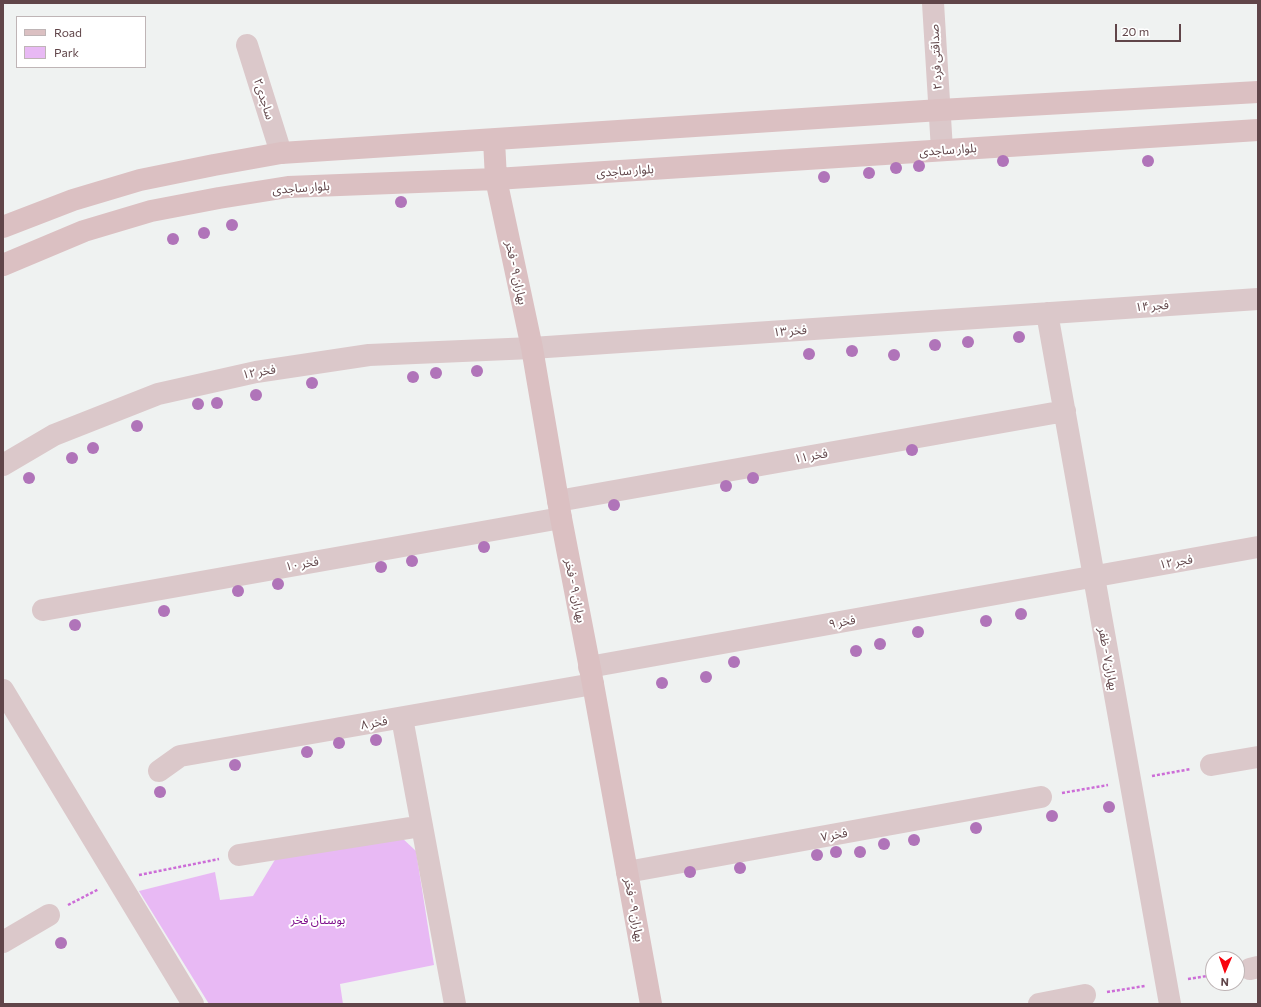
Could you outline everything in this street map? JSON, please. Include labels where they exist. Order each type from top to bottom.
[{"type":"main road","points":[[3,227],[73,200],[140,180],[281,153],[940,110],[1258,92]]},
{"type":"main road","name":"بلوار ساجدی","points":[[3,266],[84,231],[151,211],[288,187],[496,180],[1258,130]]},
{"type":"main road","name":"بهاران ۹ - فخر","points":[[494,140],[496,180],[532,348],[560,510],[651,1004]]},
{"type":"street","name":"صداقتی فرد ۲","points":[[933,3],[942,150]]},
{"type":"street","name":"ساجدی۲","points":[[247,45],[281,153]]},
{"type":"street","name":"فجر ۱۴","points":[[1047,313],[1258,299]]},
{"type":"street","name":"فخر ۱۳","points":[[532,348],[1047,313]]},
{"type":"street","name":"بهاران۷ - ظفر","points":[[1047,313],[1170,1004]]},
{"type":"street","name":"فخر ۱۲","points":[[3,464],[54,435],[158,394],[256,372],[369,355],[532,348]]},
{"type":"street","name":"فخر ۱۱","points":[[560,510],[1064,411]]},
{"type":"street","name":"فخر ۱۰","points":[[43,610],[560,510]]},
{"type":"street","name":"فجر ۱۲","points":[[1094,577],[1258,547]]},
{"type":"street","name":"فخر ۹","points":[[591,676],[1094,577]]},
{"type":"street","name":"فخر ۸","points":[[159,771],[180,756],[402,718],[591,676]]},
{"type":"street","points":[[3,690],[194,1004]]},
{"type":"street","points":[[402,718],[455,1004]]},
{"type":"street","points":[[1211,765],[1258,757]]},
{"type":"street","name":"فخر ۷","points":[[627,872],[1041,798]]},
{"type":"street","points":[[239,855],[422,826]]},
{"type":"street","points":[[3,942],[48,915]]},
{"type":"street","points":[[1040,1004],[1085,995]]},
{"type":"path","points":[[48,915],[118,879],[239,855]]},
{"type":"green space","name":"بوستان فخر","points":[[401,837],[416,851],[434,965],[340,984],[343,1004],[209,1004],[139,891],[215,872],[220,900],[253,896],[276,858]]}]
